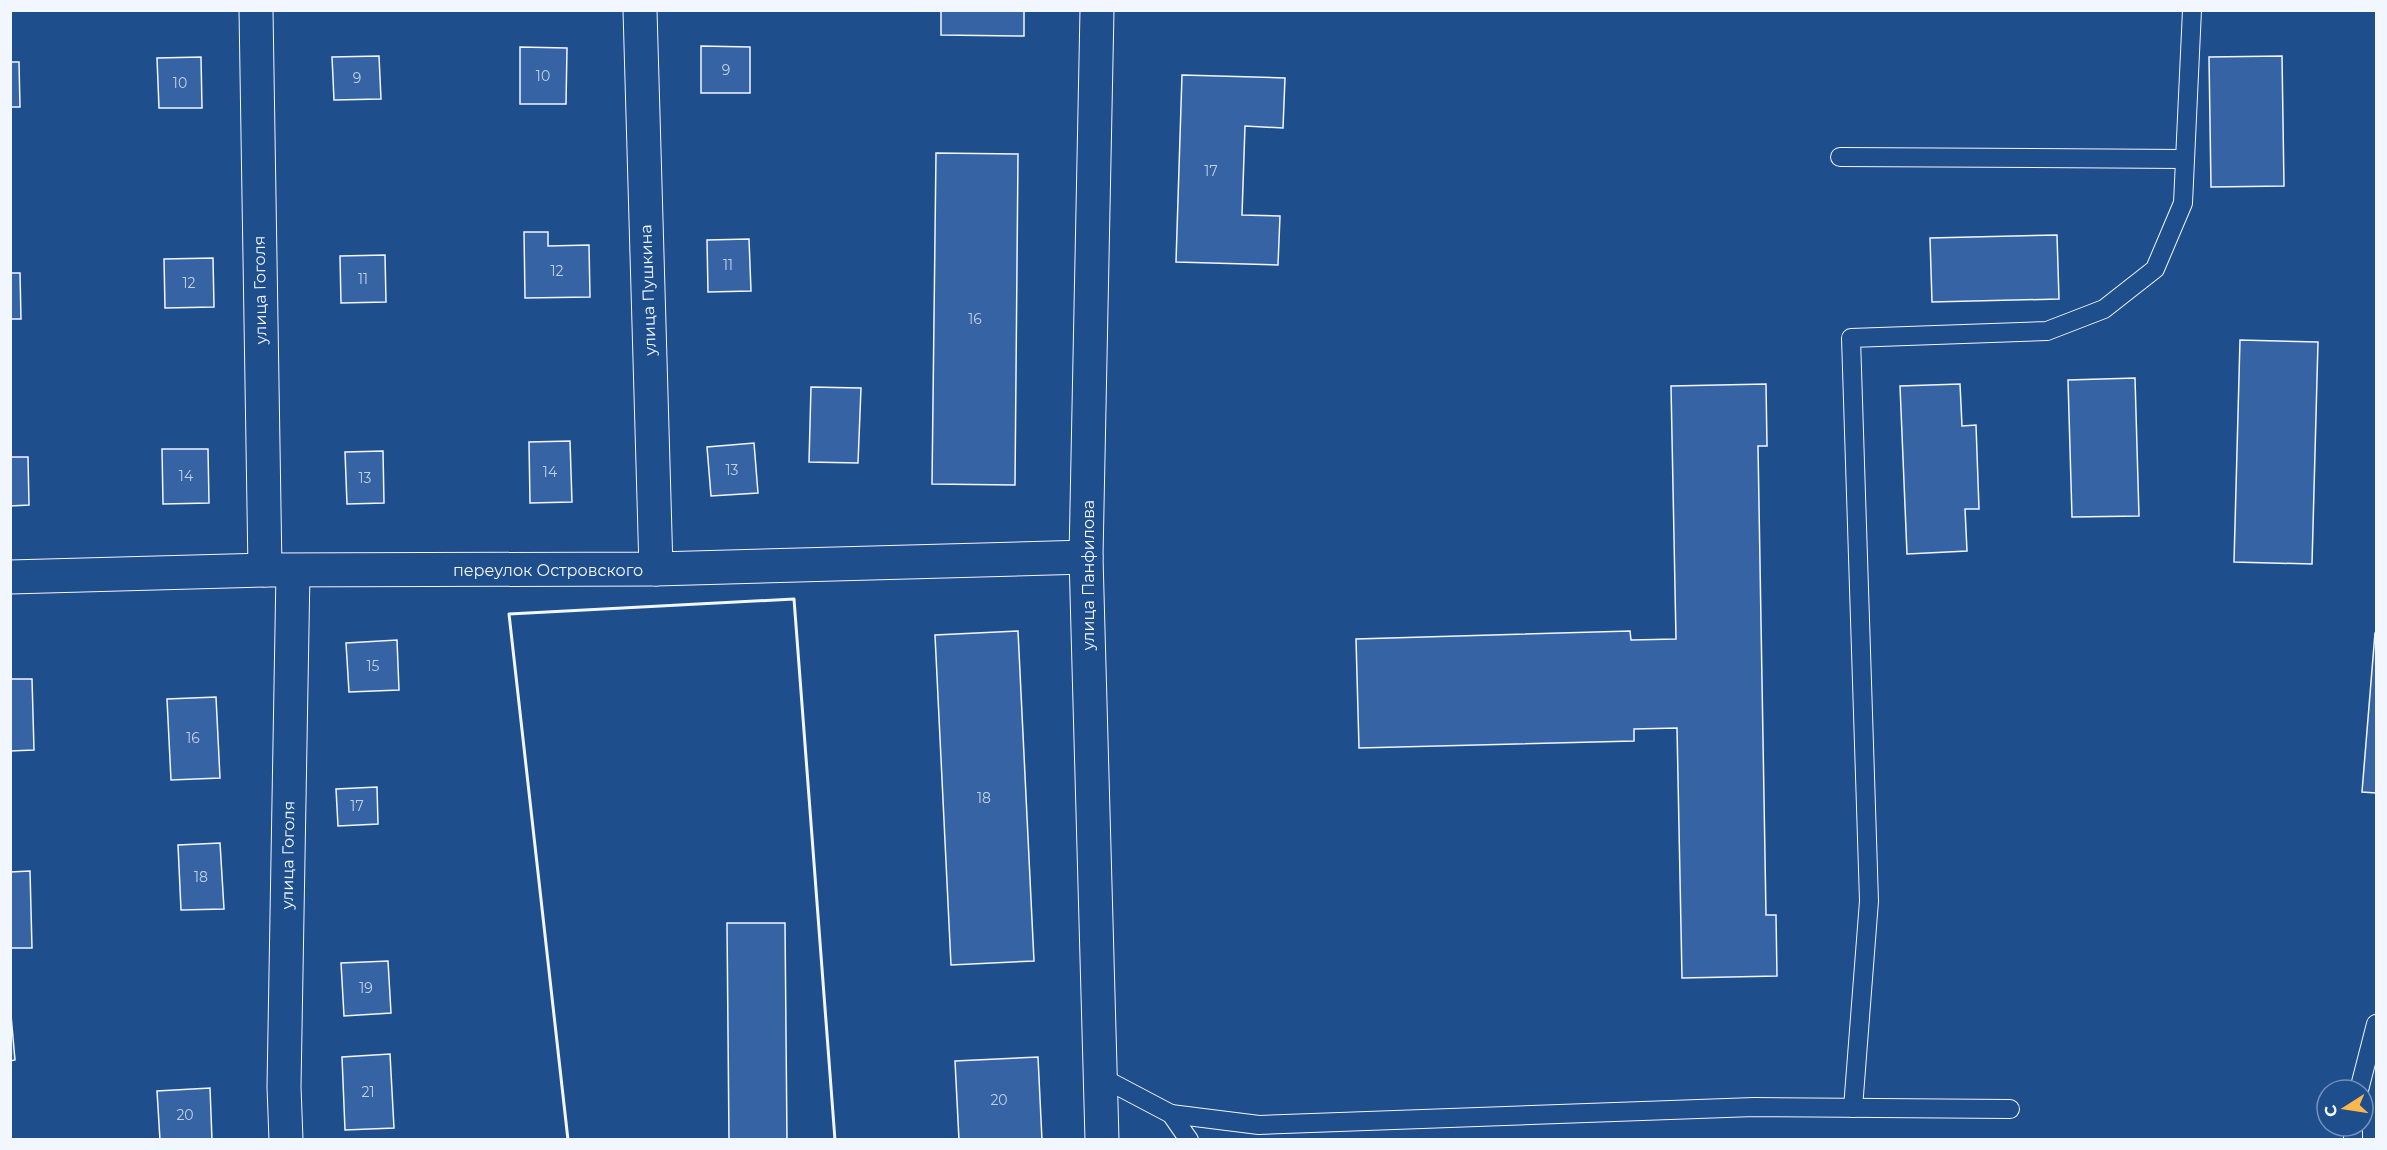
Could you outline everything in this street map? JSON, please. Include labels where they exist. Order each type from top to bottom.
[{"type":"street","name":"улица Гоголя","points":[[256,10],[279,571],[286,1140]]},
{"type":"street","name":"улица Пушкина","points":[[640,10],[656,570]]},
{"type":"street","name":"улица Панфилова","points":[[1097,10],[1086,557],[1102,1140]]},
{"type":"street","name":"переулок Островского","points":[[10,577],[279,571],[656,570],[1086,557]]},
{"type":"lane","points":[[1853,1108],[1869,901],[1851,338],[2047,331],[2104,309],[2155,269],[2183,203],[2192,10]]},
{"type":"lane","points":[[1840,157],[2185,159]]},
{"type":"lane","points":[[2362,1078],[2376,1024]]},
{"type":"lane","points":[[1099,1076],[1171,1114],[1258,1125],[1743,1107],[2010,1109]]},
{"type":"lane","points":[[1171,1114],[1190,1140]]},
{"type":"building","points":[[941,10],[1024,10],[1024,36],[941,35]]},
{"type":"building","points":[[701,46],[750,47],[750,93],[701,93]]},
{"type":"building","points":[[520,47],[567,48],[566,104],[520,104]]},
{"type":"building","points":[[379,56],[381,99],[334,100],[332,57]]},
{"type":"building","points":[[2282,56],[2284,186],[2211,187],[2209,57]]},
{"type":"building","points":[[201,57],[202,108],[159,108],[157,58]]},
{"type":"building","points":[[10,62],[19,62],[20,107],[10,107]]},
{"type":"building","points":[[1182,75],[1285,78],[1283,128],[1245,126],[1242,215],[1280,216],[1278,265],[1176,262]]},
{"type":"building","points":[[936,153],[1018,154],[1015,485],[932,484]]},
{"type":"building","points":[[524,232],[548,232],[548,246],[589,245],[590,297],[525,298]]},
{"type":"building","points":[[2057,235],[2059,299],[1932,302],[1930,238]]},
{"type":"building","points":[[749,239],[751,291],[708,292],[707,240]]},
{"type":"building","points":[[385,255],[386,302],[341,303],[340,256]]},
{"type":"building","points":[[213,258],[214,307],[165,308],[164,259]]},
{"type":"building","points":[[10,273],[20,273],[21,319],[10,319]]},
{"type":"building","points":[[2240,340],[2318,342],[2312,564],[2234,562]]},
{"type":"building","points":[[2135,378],[2139,516],[2072,517],[2068,380]]},
{"type":"building","points":[[1766,384],[1767,446],[1758,446],[1766,915],[1776,915],[1777,976],[1682,978],[1677,728],[1634,729],[1634,741],[1359,748],[1356,639],[1630,631],[1631,640],[1676,639],[1671,386]]},
{"type":"building","points":[[1960,384],[1962,426],[1976,425],[1979,509],[1965,509],[1967,551],[1907,554],[1900,386]]},
{"type":"building","points":[[811,387],[861,388],[858,463],[809,462]]},
{"type":"building","points":[[570,441],[572,502],[530,503],[529,442]]},
{"type":"building","points":[[754,443],[758,493],[711,496],[707,447]]},
{"type":"building","points":[[162,449],[208,449],[209,503],[163,504]]},
{"type":"building","points":[[383,451],[384,503],[347,504],[345,452]]},
{"type":"building","points":[[10,457],[28,457],[29,505],[10,506]]},
{"type":"building","points":[[1018,631],[1034,961],[951,965],[935,635]]},
{"type":"building","points":[[2376,633],[2376,793],[2362,792]]},
{"type":"building","points":[[397,640],[399,690],[349,692],[346,643]]},
{"type":"building","points":[[10,679],[32,679],[34,750],[10,751]]},
{"type":"building","points":[[216,697],[220,778],[171,780],[167,699]]},
{"type":"building","points":[[377,787],[378,824],[338,826],[336,789]]},
{"type":"building","points":[[220,843],[224,909],[181,910],[178,845]]},
{"type":"building","points":[[30,871],[32,948],[10,948],[10,872]]},
{"type":"building","points":[[727,923],[785,923],[787,1140],[729,1140]]},
{"type":"building","points":[[388,961],[391,1013],[344,1016],[341,963]]},
{"type":"building","points":[[10,1004],[15,1060],[10,1061]]},
{"type":"building","points":[[390,1054],[394,1128],[345,1130],[342,1057]]},
{"type":"building","points":[[1038,1057],[1042,1140],[959,1140],[955,1061]]},
{"type":"building","points":[[210,1088],[212,1140],[160,1140],[157,1091]]},
{"type":"wall","points":[[568,1140],[509,614],[794,599],[835,1140]]}]
